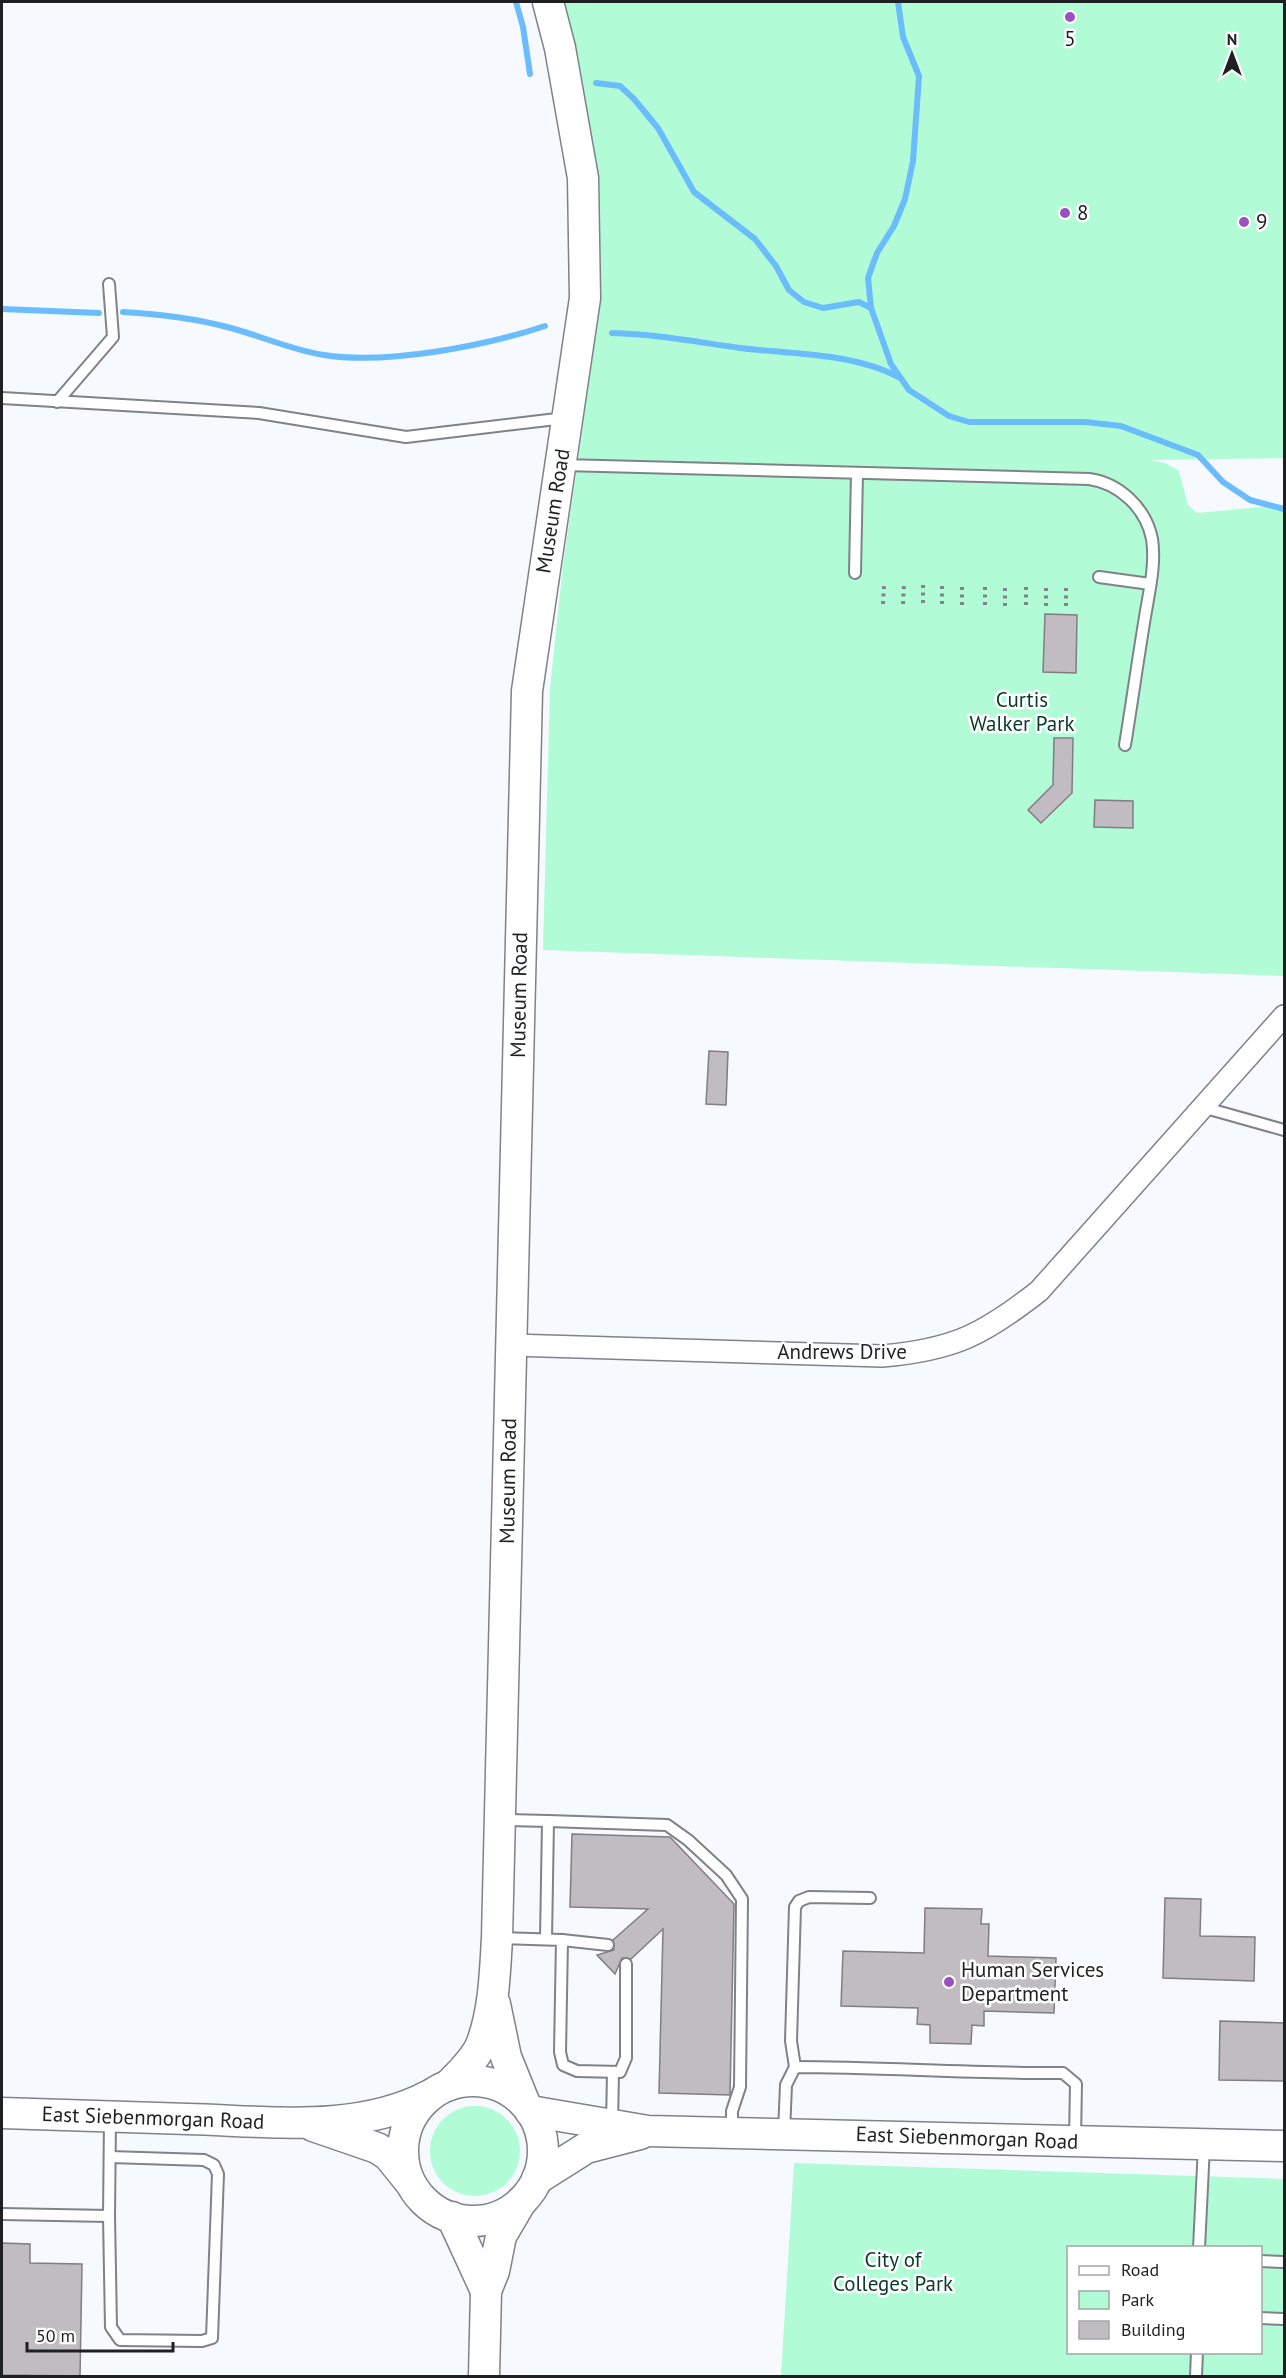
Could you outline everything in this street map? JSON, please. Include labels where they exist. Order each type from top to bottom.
[{"type":"street","name":"Museum Road","points":[[441,2090],[470,2062],[481,2044],[493,1995],[497,1938],[527,691],[585,298],[583,178],[560,48],[548,2]]},
{"type":"street","name":"Andrews Drive","points":[[511,1345],[882,1356],[911,1353],[960,1342],[1002,1320],[1038,1291],[1284,1016]]},
{"type":"street","name":"Museum Road","points":[[493,1995],[506,2057],[528,2107]]},
{"type":"street","points":[[484,2376],[486,2291],[494,2271],[501,2236],[529,2191],[543,2160],[543,2140],[528,2107],[509,2091],[490,2083],[470,2081],[441,2090],[417,2109],[405,2137],[406,2168],[414,2188],[430,2206],[452,2217],[470,2221],[489,2219],[506,2212],[529,2191]]},
{"type":"street","name":"East Siebenmorgan Road","points":[[2,2113],[305,2122],[377,2116],[414,2104],[441,2090]]},
{"type":"street","name":"East Siebenmorgan Road","points":[[528,2107],[648,2131],[732,2131],[1284,2146]]},
{"type":"street","name":"East Siebenmorgan Road","points":[[305,2122],[377,2148],[387,2155],[414,2188]]},
{"type":"street","name":"East Siebenmorgan Road","points":[[529,2191],[586,2148],[648,2131]]},
{"type":"street","points":[[452,2217],[486,2291]]},
{"type":"lane","points":[[57,402],[113,337],[109,284]]},
{"type":"lane","points":[[2,398],[259,413],[406,437],[567,417]]},
{"type":"lane","points":[[560,464],[1089,479],[1103,482],[1134,502],[1145,518],[1153,548],[1150,584],[1125,745]]},
{"type":"lane","points":[[855,573],[856,473]]},
{"type":"lane","points":[[1099,577],[1150,584]]},
{"type":"lane","points":[[1202,1107],[1284,1130]]},
{"type":"lane","points":[[500,1820],[667,1825],[688,1840],[726,1875],[742,1899],[740,2086],[732,2111],[732,2131]]},
{"type":"lane","points":[[546,1939],[548,1821]]},
{"type":"lane","points":[[784,2133],[786,2085],[795,2067],[791,2041],[795,1907],[799,1901],[809,1897],[870,1898]]},
{"type":"lane","points":[[497,1938],[562,1940],[608,1945]]},
{"type":"lane","points":[[562,1940],[562,2064],[577,2071],[620,2072],[626,2058],[626,1964]]},
{"type":"lane","points":[[795,2067],[991,2074],[1063,2073],[1076,2084],[1075,2141]]},
{"type":"lane","points":[[612,2124],[613,2072]]},
{"type":"lane","points":[[110,2116],[110,2157],[110,2216],[111,2327],[115,2336],[120,2340],[202,2341],[212,2338],[218,2174],[214,2164],[204,2160],[110,2157]]},
{"type":"lane","points":[[1199,2246],[1204,2144]]},
{"type":"lane","points":[[2,2214],[110,2216]]},
{"type":"lane","points":[[1262,2261],[1284,2262]]},
{"type":"lane","points":[[1262,2318],[1284,2319]]},
{"type":"lane","points":[[1196,2376],[1197,2354]]},
{"type":"path","points":[[883,604],[884,585]]},
{"type":"path","points":[[903,604],[904,585]]},
{"type":"path","points":[[923,585],[923,604]]},
{"type":"path","points":[[942,586],[942,605]]},
{"type":"path","points":[[962,586],[962,605]]},
{"type":"path","points":[[984,606],[985,587]]},
{"type":"path","points":[[1005,587],[1005,606]]},
{"type":"path","points":[[1026,587],[1026,606]]},
{"type":"path","points":[[1046,588],[1046,607]]},
{"type":"path","points":[[1066,588],[1066,607]]},
{"type":"green space","name":"Curtis Walker Park","points":[[563,2],[1284,2],[1284,458],[1150,460],[1165,463],[1179,471],[1188,505],[1197,513],[1284,505],[1284,976],[543,950],[550,688],[563,565],[597,326],[599,242],[592,142],[584,91]]},
{"type":"green space","points":[[475,2106],[492,2110],[507,2119],[516,2134],[520,2151],[516,2168],[507,2183],[492,2192],[475,2196],[458,2192],[443,2183],[434,2168],[430,2151],[434,2134],[443,2119],[458,2110]]},
{"type":"green space","name":"City of Colleges Park","points":[[794,2163],[1284,2179],[1284,2376],[781,2376]]},
{"type":"building","points":[[1045,614],[1077,615],[1076,673],[1043,672]]},
{"type":"building","points":[[1054,738],[1073,738],[1072,793],[1041,823],[1028,810],[1053,785]]},
{"type":"building","points":[[1095,800],[1133,801],[1133,828],[1094,827]]},
{"type":"building","points":[[709,1051],[728,1052],[726,1105],[706,1104]]},
{"type":"building","points":[[572,1834],[670,1837],[734,1904],[730,2095],[659,2093],[663,1929],[631,1959],[622,1958],[615,1974],[597,1955],[614,1950],[613,1940],[648,1909],[570,1907]]},
{"type":"building","points":[[1165,1898],[1201,1899],[1200,1936],[1255,1937],[1254,1981],[1163,1978]]},
{"type":"building","name":"Human Services Department","points":[[925,1908],[982,1909],[981,1924],[989,1924],[988,1956],[1056,1958],[1054,2013],[984,2011],[984,2026],[972,2025],[971,2044],[930,2043],[930,2025],[917,2024],[918,2008],[841,2006],[843,1951],[924,1953]]},
{"type":"building","points":[[1220,2021],[1284,2023],[1284,2081],[1219,2080]]},
{"type":"building","points":[[2,2243],[30,2244],[30,2263],[82,2264],[80,2376],[2,2375]]},
{"type":"waterway","points":[[516,2],[523,27],[530,74]]},
{"type":"waterway","points":[[898,2],[903,37],[919,76],[913,161],[905,199],[894,226],[877,253],[868,278],[871,308],[891,364],[909,390],[949,416],[969,422],[1085,422],[1121,426],[1198,455],[1223,482],[1250,500],[1284,509]]},
{"type":"waterway","points":[[596,83],[620,86],[634,99],[658,128],[694,192],[755,239],[776,266],[789,290],[804,302],[823,308],[859,302],[871,308]]},
{"type":"waterway","points":[[2,309],[99,313]]},
{"type":"waterway","points":[[123,312],[201,321],[239,330],[312,353],[376,358],[465,347],[545,326]]},
{"type":"waterway","points":[[612,333],[842,359],[881,369],[898,377]]},
{"type":"place","name":"5","points":[[1070,17]]},
{"type":"place","name":"8","points":[[1065,213]]},
{"type":"place","name":"9","points":[[1244,222]]},
{"type":"place","name":"Human Services Department","points":[[949,1982]]}]
